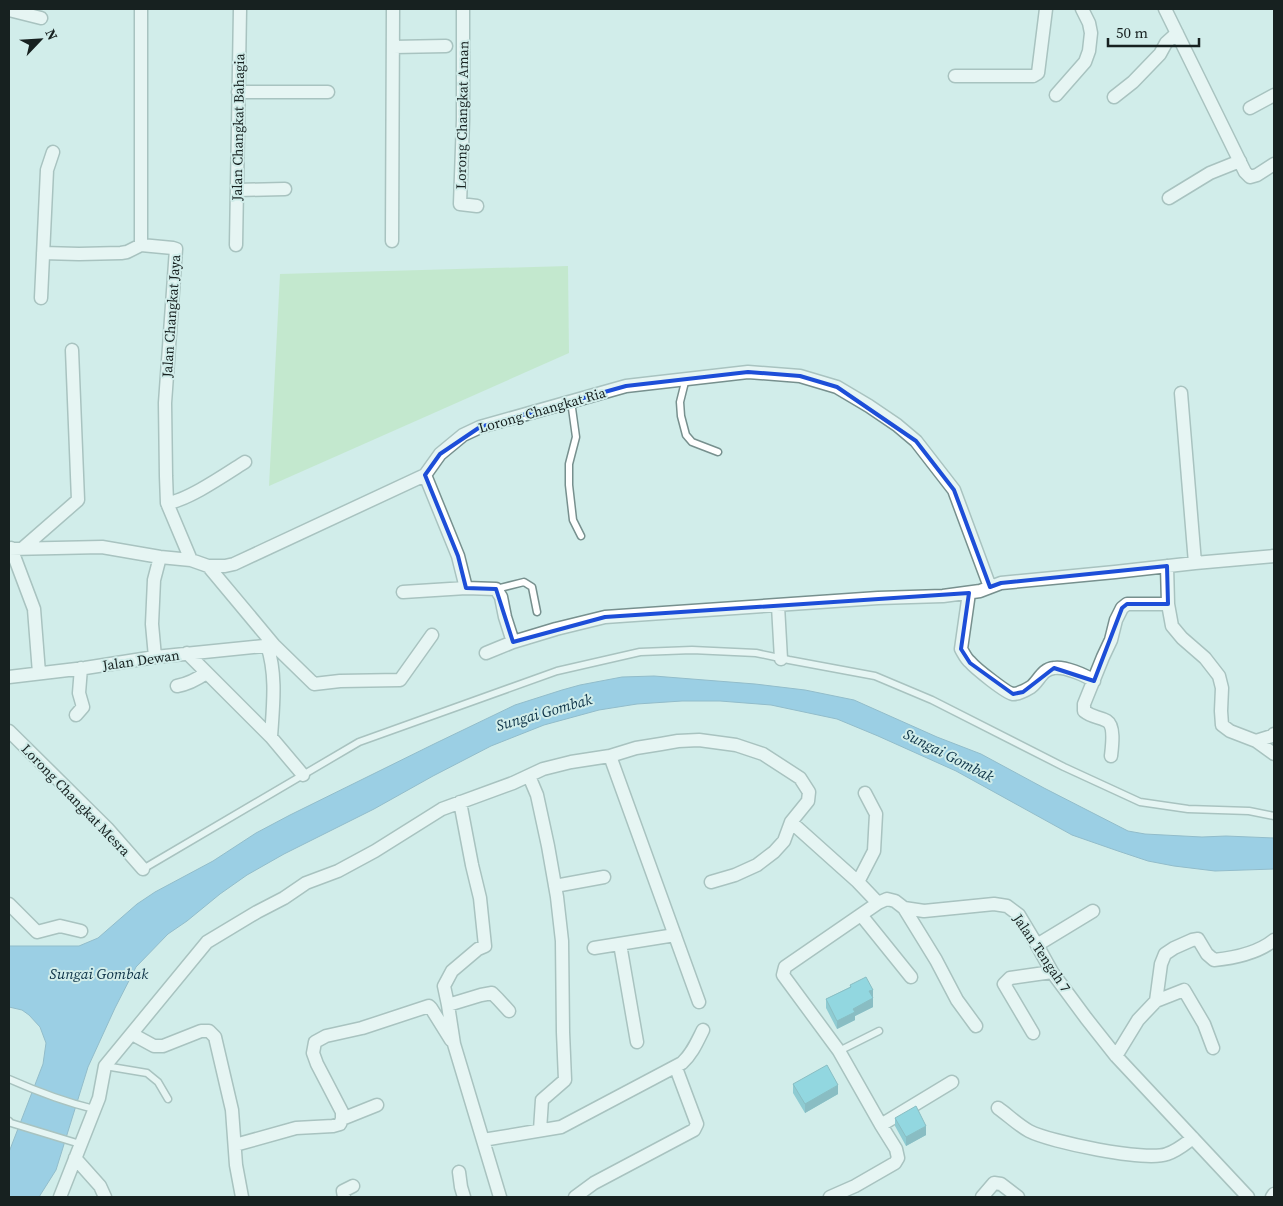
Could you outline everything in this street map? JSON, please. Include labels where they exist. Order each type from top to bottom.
[{"type":"street","points":[[43,253],[121,253],[141,245],[141,9]]},
{"type":"street","name":"Jalan Changkat Bahagia","points":[[236,245],[240,9]]},
{"type":"street","points":[[392,241],[393,9]]},
{"type":"street","name":"Lorong Changkat Aman","points":[[464,9],[460,204],[476,206]]},
{"type":"street","points":[[955,76],[1033,76],[1038,73],[1046,9]]},
{"type":"street","points":[[1056,95],[1086,62],[1091,33],[1089,23],[1082,9]]},
{"type":"street","points":[[1165,9],[1245,172],[1250,177],[1274,164]]},
{"type":"street","points":[[9,10],[40,18]]},
{"type":"street","points":[[1114,97],[1133,82],[1160,54],[1166,43],[1178,33]]},
{"type":"street","points":[[393,47],[446,46]]},
{"type":"street","points":[[238,92],[328,92]]},
{"type":"street","points":[[1250,108],[1274,95]]},
{"type":"street","points":[[41,298],[47,170],[54,152]]},
{"type":"street","points":[[1169,198],[1210,173],[1240,161]]},
{"type":"street","points":[[237,190],[285,189]]},
{"type":"street","name":"Jalan Changkat Jaya","points":[[141,245],[176,249],[165,403],[166,476],[168,503],[191,560]]},
{"type":"street","points":[[39,673],[34,610],[14,549],[78,500],[72,350]]},
{"type":"street","name":"Lorong Changkat Ria","points":[[14,549],[102,548],[191,560],[208,566],[234,564],[425,475],[440,454],[464,435],[480,427],[626,386],[748,372],[800,376],[837,388],[869,406],[916,441],[954,490],[990,587]]},
{"type":"street","points":[[1181,393],[1195,563]]},
{"type":"street","points":[[168,503],[198,490],[245,462]]},
{"type":"street","points":[[425,475],[458,556],[466,588]]},
{"type":"street","points":[[486,653],[513,642],[605,617],[878,598],[943,596],[980,591],[1006,582],[1274,556]]},
{"type":"street","points":[[155,657],[152,624],[154,580],[160,557]]},
{"type":"street","points":[[208,566],[271,645],[314,684],[340,681],[400,680],[432,636]]},
{"type":"street","points":[[1167,566],[1168,604],[1172,626],[1182,638],[1205,658],[1219,676],[1222,688],[1222,725],[1230,731],[1256,741],[1274,754]]},
{"type":"street","points":[[403,592],[466,588],[496,589],[501,597],[505,618],[513,642]]},
{"type":"street","points":[[969,593],[961,650],[970,663],[1004,690],[1013,694],[1023,692],[1033,685],[1043,672],[1054,668],[1085,675],[1094,680]]},
{"type":"street","points":[[1112,756],[1111,724],[1091,716],[1084,710],[1084,704],[1102,657],[1111,640],[1116,620],[1122,608],[1127,604],[1168,604]]},
{"type":"street","points":[[778,606],[781,659]]},
{"type":"street","points":[[271,645],[274,691],[271,737]]},
{"type":"street","name":"Jalan Dewan","points":[[9,677],[155,657],[271,645]]},
{"type":"street","points":[[186,654],[271,737],[303,775]]},
{"type":"street","points":[[76,715],[83,707],[80,693],[81,668]]},
{"type":"street","points":[[177,686],[188,684],[206,672]]},
{"type":"street","name":"Lorong Changkat Mesra","points":[[9,731],[107,828],[142,869]]},
{"type":"street","points":[[1256,741],[1274,734]]},
{"type":"street","points":[[60,1197],[75,1158],[76,1143],[99,1098],[105,1066],[206,942],[284,898],[306,883],[345,868],[375,851],[442,808],[507,785],[542,769],[610,756],[636,748],[678,740],[699,740],[736,745],[763,754],[800,778],[809,792],[808,801],[791,822],[784,841],[774,852],[758,865],[712,882]]},
{"type":"street","points":[[610,756],[699,1002]]},
{"type":"street","points":[[529,776],[537,795],[555,886],[562,940],[565,1080],[542,1100],[540,1130]]},
{"type":"street","points":[[858,882],[874,852],[876,814],[865,793]]},
{"type":"street","points":[[460,802],[480,898],[485,946],[452,971],[444,986],[454,1044],[500,1197]]},
{"type":"street","points":[[791,822],[858,882],[878,903],[785,967],[783,975],[839,1051],[896,1149],[898,1158],[895,1163],[863,1182],[830,1197]]},
{"type":"street","points":[[555,886],[604,877]]},
{"type":"street","name":"Jalan Tengah 7","points":[[878,903],[887,899],[895,900],[904,908],[924,910],[994,904],[1008,906],[1019,914],[1052,972],[1116,1056],[1248,1197]]},
{"type":"street","points":[[9,904],[37,932],[60,926],[81,931]]},
{"type":"street","points":[[904,908],[936,960],[957,1000],[976,1026]]},
{"type":"street","points":[[1037,945],[1093,911]]},
{"type":"street","points":[[861,915],[910,977]]},
{"type":"street","points":[[594,948],[675,935]]},
{"type":"street","points":[[1156,1001],[1161,964],[1165,954],[1174,948],[1198,939],[1206,954],[1214,960],[1247,954],[1264,948],[1274,940]]},
{"type":"street","points":[[620,944],[637,1042]]},
{"type":"street","points":[[1033,1033],[1004,984],[1010,978],[1052,972]]},
{"type":"street","points":[[1116,1056],[1138,1020],[1156,1001],[1184,990],[1204,1024],[1213,1048]]},
{"type":"street","points":[[448,1005],[492,993],[509,1012]]},
{"type":"street","points":[[235,1146],[296,1128],[340,1124],[342,1112],[313,1053],[315,1042],[326,1036],[362,1028],[428,1006],[454,1044]]},
{"type":"street","points":[[483,1140],[561,1127],[676,1068],[688,1058],[703,1030]]},
{"type":"street","points":[[132,1034],[154,1046],[163,1046],[201,1031],[209,1031],[215,1037],[232,1110],[236,1165],[242,1197]]},
{"type":"street","points":[[575,1197],[594,1183],[694,1130],[697,1124],[676,1068]]},
{"type":"street","points":[[881,1125],[952,1082]]},
{"type":"street","points":[[342,1119],[377,1105]]},
{"type":"street","points":[[998,1108],[1036,1134],[1053,1140],[1126,1154],[1167,1155],[1181,1148],[1193,1138]]},
{"type":"street","points":[[75,1158],[100,1186],[105,1197]]},
{"type":"street","points":[[459,1172],[464,1197]]},
{"type":"street","points":[[982,1197],[994,1183],[1001,1184],[1018,1197]]},
{"type":"street","points":[[344,1197],[344,1191],[353,1186]]},
{"type":"lane","points":[[686,378],[680,402],[681,416],[686,435],[692,442],[718,452]]},
{"type":"lane","points":[[571,401],[576,437],[570,464],[569,485],[573,520],[581,536]]},
{"type":"lane","points":[[496,589],[524,582],[532,587],[537,612]]},
{"type":"lane","points":[[142,869],[359,742],[557,670],[640,652],[692,650],[756,653],[875,676],[932,700],[1064,767],[1140,802],[1188,809],[1248,811],[1274,816]]},
{"type":"lane","points":[[839,1051],[879,1031]]},
{"type":"lane","points":[[105,1066],[147,1073],[158,1082],[168,1099]]},
{"type":"lane","points":[[10,1080],[94,1109]]},
{"type":"lane","points":[[12,1122],[76,1143]]},
{"type":"highlighted area","points":[[748,372],[800,376],[837,387],[916,441],[954,490],[990,587],[1001,583],[1167,566],[1168,604],[1127,604],[1122,608],[1094,681],[1054,668],[1023,692],[1013,694],[970,663],[961,649],[969,593],[605,617],[513,642],[496,589],[466,588],[458,556],[425,475],[440,454],[480,427],[626,386]]},
{"type":"green space","points":[[568,266],[569,353],[269,486],[280,274]]},
{"type":"water","name":"Sungai Gombak","points":[[654,676],[805,690],[854,700],[937,737],[981,754],[1128,831],[1145,834],[1202,837],[1274,838],[1274,869],[1215,871],[1148,861],[1118,851],[1072,835],[956,771],[837,719],[771,705],[720,701],[637,704],[599,710],[544,725],[491,746],[433,776],[247,875],[168,934],[136,967],[115,1008],[88,1067],[56,1170],[39,1197],[9,1197],[9,1152],[43,1064],[46,1043],[40,1027],[29,1015],[22,1010],[9,1007],[9,946],[79,946],[98,938],[137,904],[155,892],[213,861],[256,833],[515,705],[580,685],[622,677]]},
{"type":"building","points":[[866,977],[873,990],[869,991],[873,998],[853,1009],[855,1012],[837,1021],[826,999],[851,987],[850,985]]},
{"type":"building","points":[[827,1065],[838,1085],[805,1104],[793,1084]]},
{"type":"building","points":[[916,1106],[926,1126],[906,1137],[895,1118]]}]
